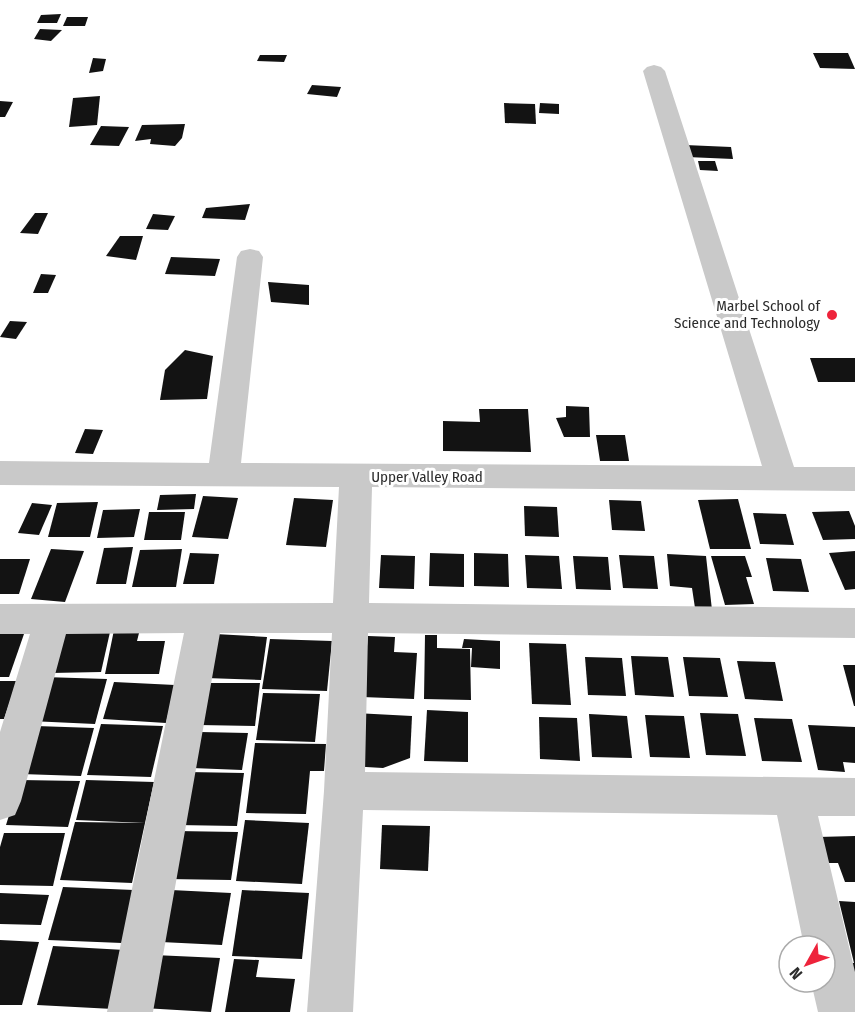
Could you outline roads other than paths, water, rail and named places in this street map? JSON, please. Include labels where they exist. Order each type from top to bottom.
[{"type":"street","points":[[654,71],[782,477]]},
{"type":"street","points":[[224,474],[250,257]]},
{"type":"street","name":"Upper Valley Road","points":[[0,473],[855,479]]},
{"type":"street","points":[[330,1012],[344,790],[356,477]]},
{"type":"street","points":[[130,1012],[205,618]]},
{"type":"street","points":[[0,619],[352,618],[855,623]]},
{"type":"street","points":[[0,801],[52,619]]},
{"type":"street","points":[[344,790],[855,796]]},
{"type":"street","points":[[793,795],[841,1012]]},
{"type":"place","name":"Marbel School of Science and Technology","points":[[832,315]]}]
